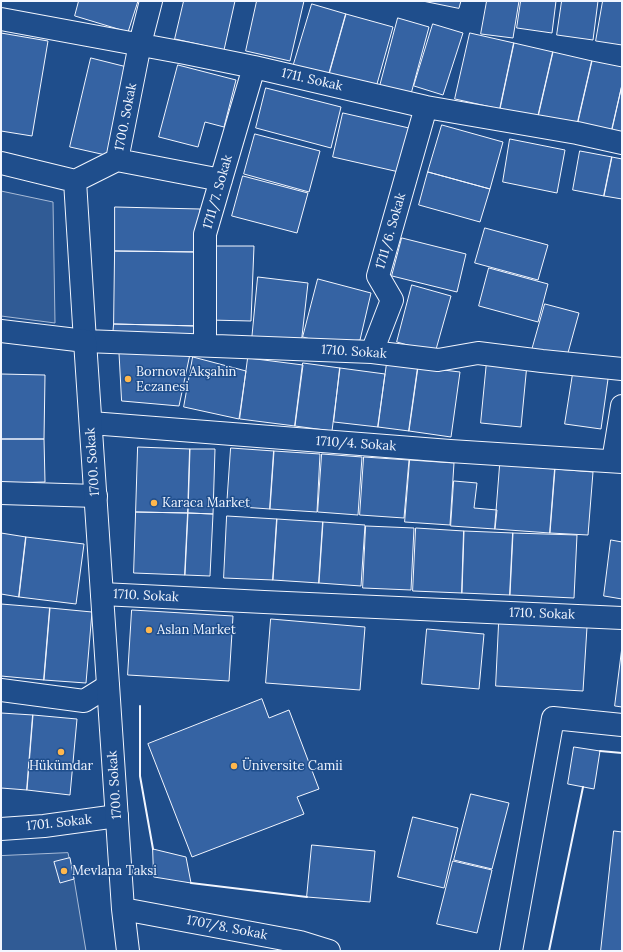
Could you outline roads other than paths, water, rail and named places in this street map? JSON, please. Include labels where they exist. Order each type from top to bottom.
[{"type":"street","name":"1700. Sokak","points":[[128,951],[123,909],[75,182],[117,160],[140,44],[151,1]]},
{"type":"street","name":"1711. Sokak","points":[[1,19],[140,44],[254,67],[426,107],[577,133],[622,143]]},
{"type":"street","name":"1711/7. Sokak","points":[[205,345],[206,234],[254,67]]},
{"type":"street","name":"1711/6. Sokak","points":[[372,352],[392,300],[378,276],[426,107]]},
{"type":"street","points":[[117,160],[221,180]]},
{"type":"street","points":[[1,163],[75,182]]},
{"type":"street","name":"1710. Sokak","points":[[1,331],[85,341],[372,352],[438,360],[478,353],[622,369]]},
{"type":"street","points":[[618,462],[622,406]]},
{"type":"street","name":"1710/4. Sokak","points":[[91,423],[450,451],[618,462]]},
{"type":"street","points":[[1,493],[96,496]]},
{"type":"street","name":"1710. Sokak","points":[[102,594],[622,618]]},
{"type":"street","points":[[1,690],[84,701],[108,686]]},
{"type":"street","points":[[511,951],[553,718],[622,725]]},
{"type":"street","name":"1701. Sokak","points":[[1,829],[44,826],[117,816]]},
{"type":"street","name":"1707/8. Sokak","points":[[123,909],[300,942],[330,951]]},
{"type":"place","name":"Bornova Akşahin Eczanesi","points":[[128,379]]},
{"type":"place","name":"Karaca Market","points":[[154,503]]},
{"type":"place","name":"Aslan Market","points":[[149,630]]},
{"type":"place","name":"Hükümdar","points":[[61,752]]},
{"type":"place","name":"Üniversite Camii","points":[[234,766]]},
{"type":"place","name":"Mevlana Taksi","points":[[64,871]]}]
